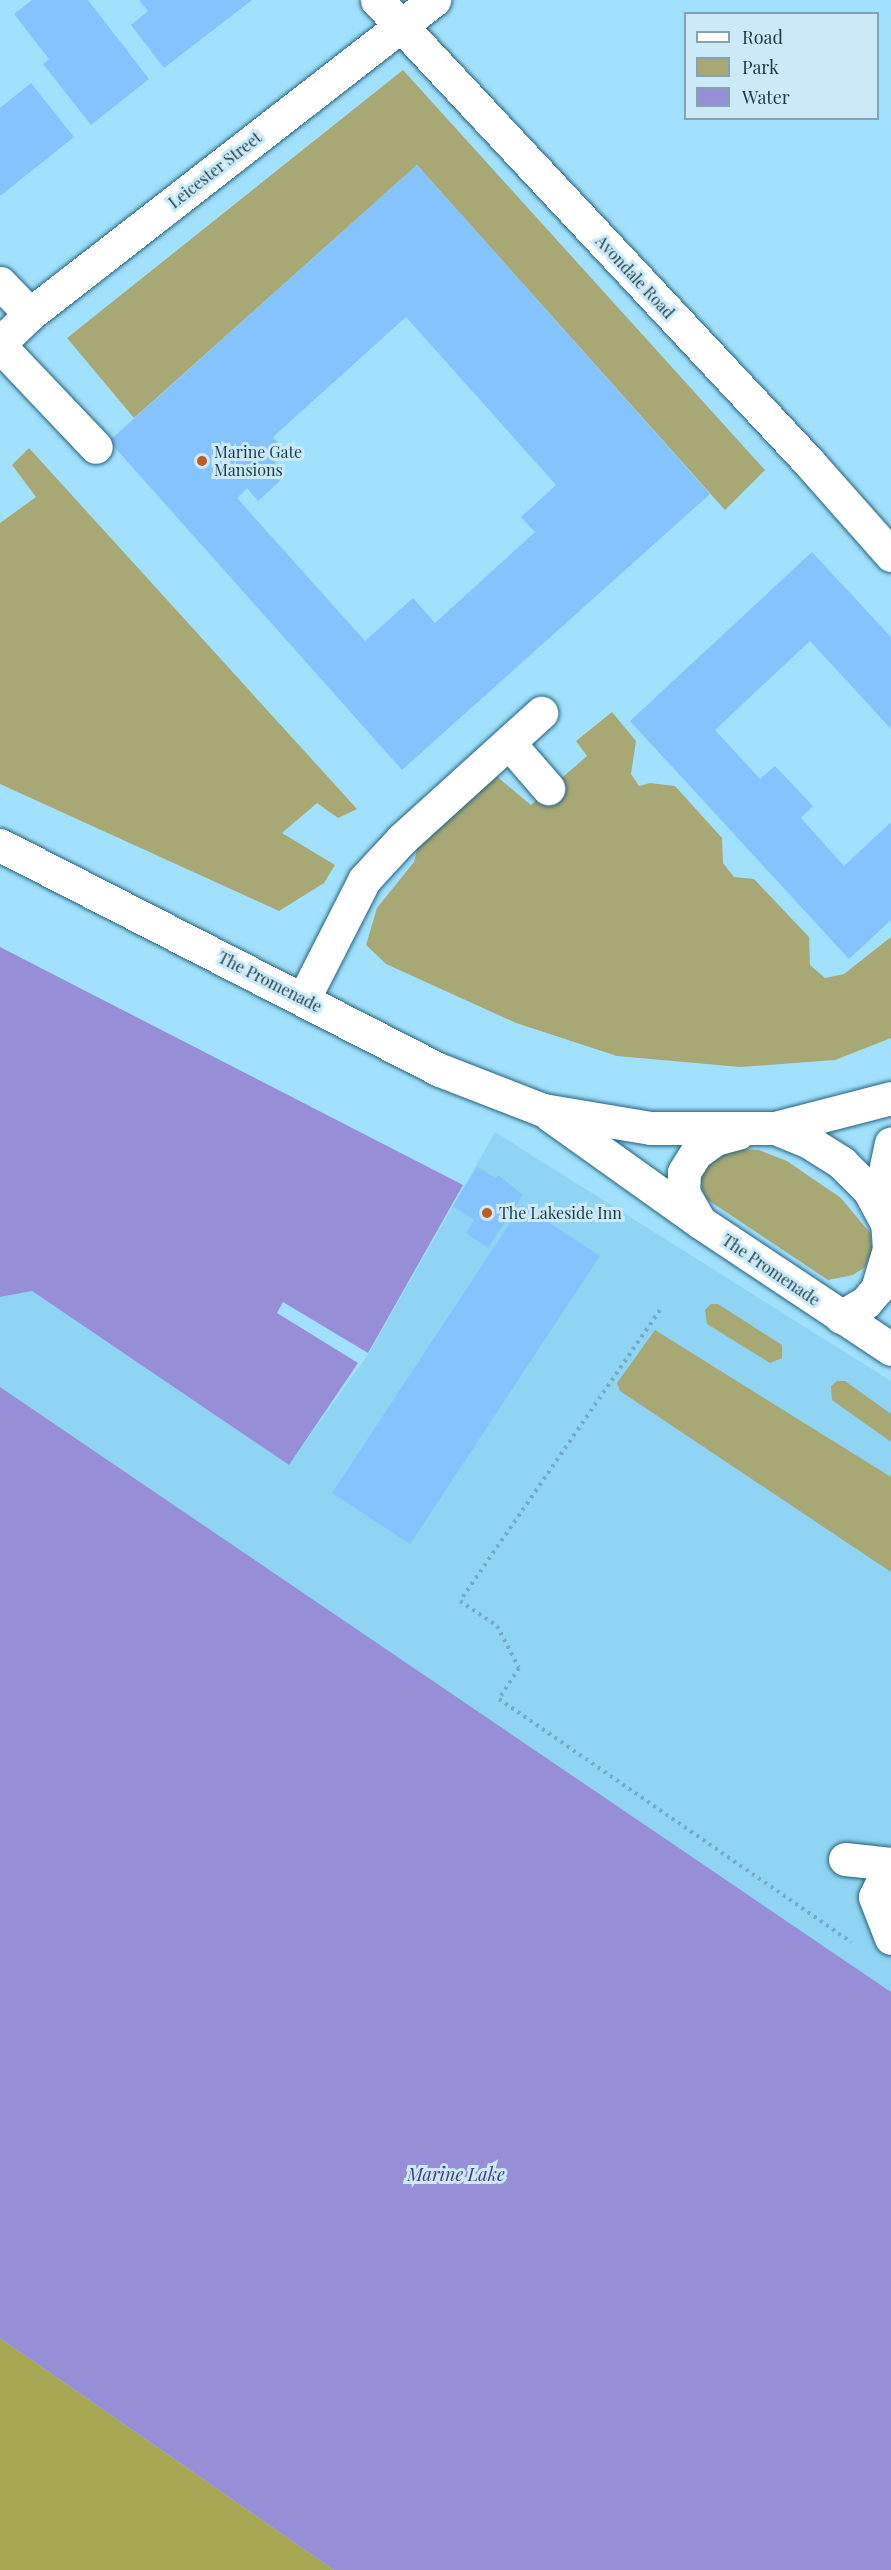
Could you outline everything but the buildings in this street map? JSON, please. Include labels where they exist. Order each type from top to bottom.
[{"type":"main road","name":"Avondale Road","points":[[376,0],[799,451],[891,555]]},
{"type":"main road","name":"Leicester Street","points":[[0,345],[30,314],[434,0]]},
{"type":"main road","points":[[0,284],[30,314]]},
{"type":"main road","points":[[0,345],[96,447]]},
{"type":"main road","points":[[304,998],[364,880],[402,839],[541,713]]},
{"type":"main road","points":[[509,743],[549,788]]},
{"type":"main road","name":"The Promenade","points":[[0,844],[304,998],[440,1070],[543,1110],[651,1128],[766,1128],[842,1163],[885,1219]]},
{"type":"main road","points":[[766,1128],[891,1098]]},
{"type":"main road","name":"The Promenade","points":[[543,1110],[700,1222],[891,1349]]},
{"type":"main road","name":"The Promenade","points":[[700,1222],[683,1193],[684,1172],[696,1153],[715,1139],[766,1128]]},
{"type":"main road","points":[[841,1317],[866,1302],[877,1289],[889,1249],[885,1219],[891,1143]]},
{"type":"main road","points":[[845,1859],[890,1865],[875,1898],[876,1944]]},
{"type":"path","points":[[660,1310],[460,1600],[496,1626],[519,1668],[499,1699],[876,1944]]},
{"type":"shaded area","points":[[495,1132],[891,1381],[891,1992],[0,1387],[0,1297],[32,1291],[289,1465],[369,1353]]},
{"type":"shaded area","points":[[0,2338],[334,2570],[0,2570]]},
{"type":"green space","points":[[403,70],[765,470],[725,510],[417,165],[134,418],[67,338]]},
{"type":"green space","points":[[29,448],[357,809],[338,818],[317,803],[282,833],[335,865],[324,883],[279,911],[0,784],[0,523],[36,497],[12,465]]},
{"type":"green space","points":[[612,712],[636,741],[631,774],[639,786],[650,783],[675,786],[722,838],[723,863],[734,877],[754,879],[809,937],[810,965],[825,978],[844,974],[891,937],[891,1038],[835,1060],[740,1067],[617,1056],[516,1023],[386,964],[366,945],[377,908],[414,862],[418,845],[495,775],[531,805],[587,756],[576,741]]},
{"type":"green space","points":[[729,1148],[759,1150],[787,1161],[841,1198],[870,1233],[872,1249],[865,1267],[853,1275],[828,1280],[705,1198],[700,1181],[703,1162]]},
{"type":"green space","points":[[711,1304],[718,1304],[782,1345],[782,1358],[770,1363],[707,1324],[705,1310]]},
{"type":"green space","points":[[655,1330],[891,1477],[891,1572],[620,1391],[617,1383]]},
{"type":"green space","points":[[837,1381],[845,1381],[891,1414],[891,1442],[832,1400],[831,1386]]},
{"type":"water","points":[[0,947],[463,1185],[368,1353],[283,1302],[277,1313],[358,1363],[289,1465],[32,1291],[0,1297]]},
{"type":"water","name":"Marine Lake","points":[[0,1387],[891,1992],[891,2570],[334,2570],[0,2338]]},
{"type":"place","name":"Marine Gate Mansions","points":[[202,461]]},
{"type":"place","name":"The Lakeside Inn","points":[[487,1213]]}]
